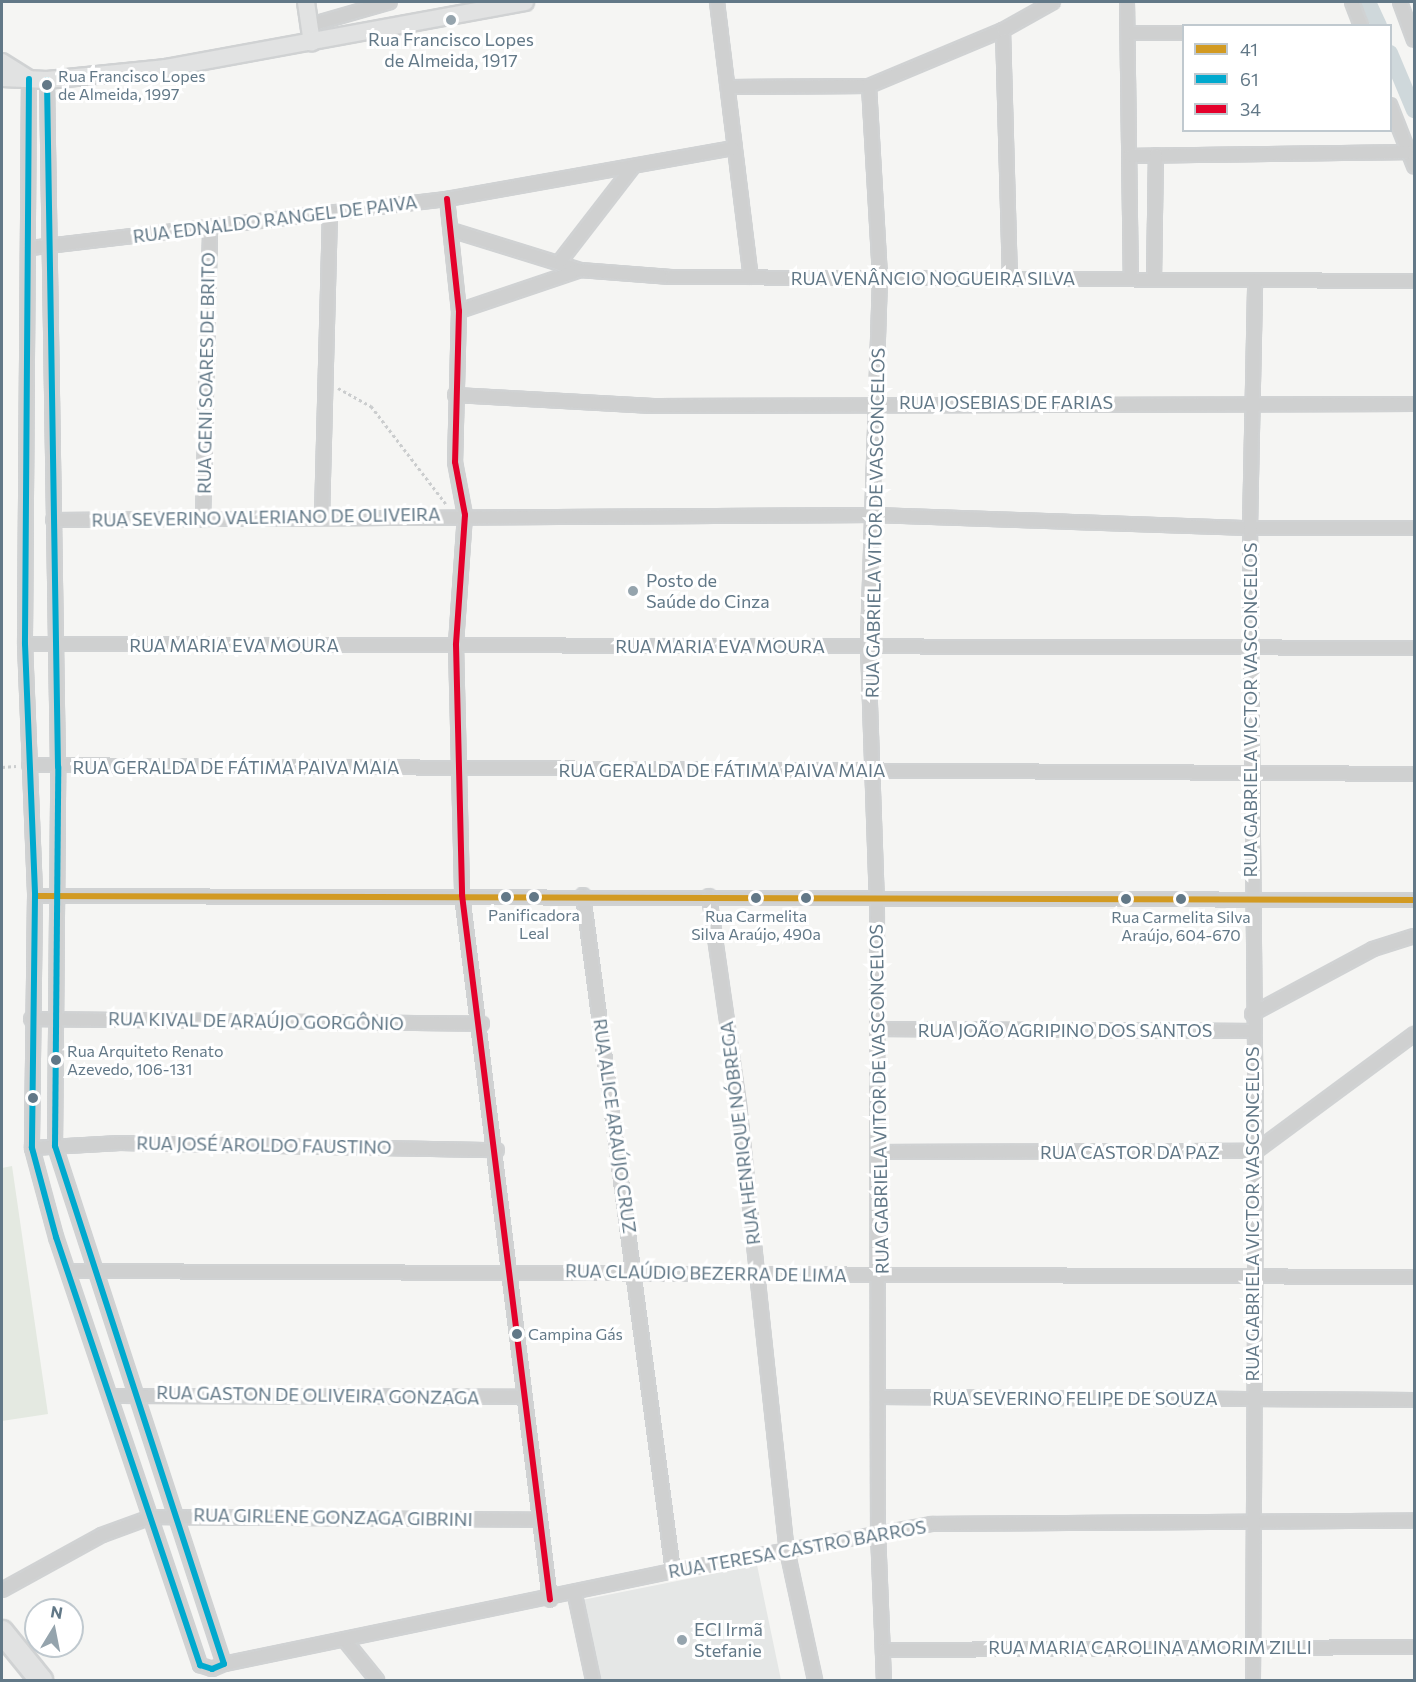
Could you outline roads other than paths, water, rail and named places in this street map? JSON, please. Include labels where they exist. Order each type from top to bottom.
[{"type":"highway","points":[[2,1632],[41,1680]]},
{"type":"main road","points":[[306,2],[312,43]]},
{"type":"main road","points":[[2,78],[47,80],[166,68],[312,43],[525,2]]},
{"type":"main road","points":[[2,62],[29,79]]},
{"type":"street","points":[[310,26],[390,2]]},
{"type":"street","points":[[717,2],[730,87],[732,148],[751,277]]},
{"type":"street","points":[[730,87],[869,86],[1003,30],[1053,2]]},
{"type":"street","points":[[1127,2],[1130,33],[1131,279]]},
{"type":"street","points":[[1352,2],[1360,24]]},
{"type":"street","points":[[1400,2],[1411,19],[1414,40]]},
{"type":"street","points":[[1003,30],[1010,278]]},
{"type":"street","points":[[1130,33],[1182,33]]},
{"type":"street","points":[[29,79],[30,248],[25,644],[34,896],[31,1019],[32,1148],[38,1183],[70,1271],[151,1517]]},
{"type":"street","points":[[47,80],[58,767],[55,1146],[134,1393],[177,1514],[224,1664]]},
{"type":"street","name":"RUA GABRIELA VITOR DE VASCONCELOS","points":[[869,86],[880,278],[880,402],[868,646],[877,901],[881,1276],[878,1532],[885,1680]]},
{"type":"street","points":[[1392,110],[1414,166]]},
{"type":"street","name":"RUA EDNALDO RANGEL DE PAIVA","points":[[30,248],[447,199],[732,148]]},
{"type":"street","points":[[1130,156],[1408,152]]},
{"type":"street","points":[[1154,279],[1156,155]]},
{"type":"street","points":[[561,260],[633,167]]},
{"type":"street","points":[[447,199],[459,311],[455,462],[460,515],[456,645],[462,895],[482,1024],[508,1270],[550,1600]]},
{"type":"street","points":[[322,517],[330,213]]},
{"type":"street","name":"RUA GENI SOARES DE BRITO","points":[[203,520],[210,226]]},
{"type":"street","points":[[451,230],[561,260],[580,270]]},
{"type":"street","name":"RUA VENÂNCIO NOGUEIRA SILVA","points":[[459,311],[580,270],[751,277],[1414,281]]},
{"type":"street","name":"RUA GABRIELA VICTOR VASCONCELOS","points":[[1253,1680],[1251,1398],[1256,1151],[1250,900],[1252,648],[1250,528],[1255,280]]},
{"type":"street","name":"RUA JOSEBIAS DE FARIAS","points":[[455,395],[653,406],[880,402],[1414,404]]},
{"type":"street","name":"RUA SEVERINO VALERIANO DE OLIVEIRA","points":[[53,520],[203,520],[460,515],[639,520],[874,515],[1250,528],[1414,528]]},
{"type":"street","name":"RUA MARIA EVA MOURA","points":[[25,644],[1414,648]]},
{"type":"street","name":"RUA GERALDA DE FÁTIMA PAIVA MAIA","points":[[29,765],[58,767],[1414,774]]},
{"type":"street","points":[[34,896],[583,895],[877,901],[1414,900]]},
{"type":"street","name":"RUA ALICE ARAÚJO CRUZ","points":[[583,895],[673,1571]]},
{"type":"street","name":"RUA HENRIQUE NÓBREGA","points":[[709,896],[739,1104],[787,1550],[815,1680]]},
{"type":"street","points":[[1252,1014],[1373,949],[1414,936]]},
{"type":"street","name":"RUA KIVAL DE ARAÚJO GORGÔNIO","points":[[31,1019],[482,1024]]},
{"type":"street","name":"RUA JOÃO AGRIPINO DOS SANTOS","points":[[877,1029],[1253,1031]]},
{"type":"street","points":[[1256,1151],[1414,1034]]},
{"type":"street","name":"RUA JOSÉ AROLDO FAUSTINO","points":[[32,1148],[55,1146],[497,1150]]},
{"type":"street","name":"RUA CASTOR DA PAZ","points":[[879,1152],[1256,1151]]},
{"type":"street","name":"RUA CLAÚDIO BEZERRA DE LIMA","points":[[70,1271],[95,1269],[508,1270],[881,1276],[1414,1277]]},
{"type":"street","name":"RUA GASTON DE OLIVEIRA GONZAGA","points":[[111,1396],[134,1393],[524,1397]]},
{"type":"street","name":"RUA SEVERINO FELIPE DE SOUZA","points":[[879,1397],[1414,1400]]},
{"type":"street","name":"RUA GIRLENE GONZAGA GIBRINI","points":[[2,1590],[102,1535],[151,1517],[177,1514],[539,1520]]},
{"type":"street","name":"RUA TERESA CASTRO BARROS","points":[[151,1517],[200,1665],[212,1669],[224,1664],[347,1642],[575,1595],[673,1571],[878,1532],[1018,1521],[1252,1524],[1414,1521]]},
{"type":"street","points":[[575,1595],[593,1680]]},
{"type":"street","points":[[347,1642],[377,1680]]},
{"type":"street","name":"RUA MARIA CAROLINA AMORIM ZILLI","points":[[885,1650],[1253,1645],[1414,1647]]},
{"type":"waterway","points":[[1368,2],[1378,24]]},
{"type":"waterway","points":[[1392,58],[1414,110]]},
{"type":"place","name":"Rua Francisco Lopes de Almeida, 1917","points":[[451,20]]},
{"type":"place","name":"Rua Francisco Lopes de Almeida, 1997","points":[[47,85]]},
{"type":"place","name":"Posto de Saúde do Cinza","points":[[633,591]]},
{"type":"place","name":"Panificadora Leal","points":[[534,897]]},
{"type":"place","name":"Rua Carmelita Silva Araújo, 490a","points":[[756,898]]},
{"type":"place","name":"Rua Carmelita Silva Araújo, 604-670","points":[[1181,899]]},
{"type":"place","name":"Rua Arquiteto Renato Azevedo, 106-131","points":[[56,1060]]},
{"type":"place","name":"Campina Gás","points":[[517,1334]]},
{"type":"place","name":"ECI Irmã Stefanie","points":[[682,1640]]}]
